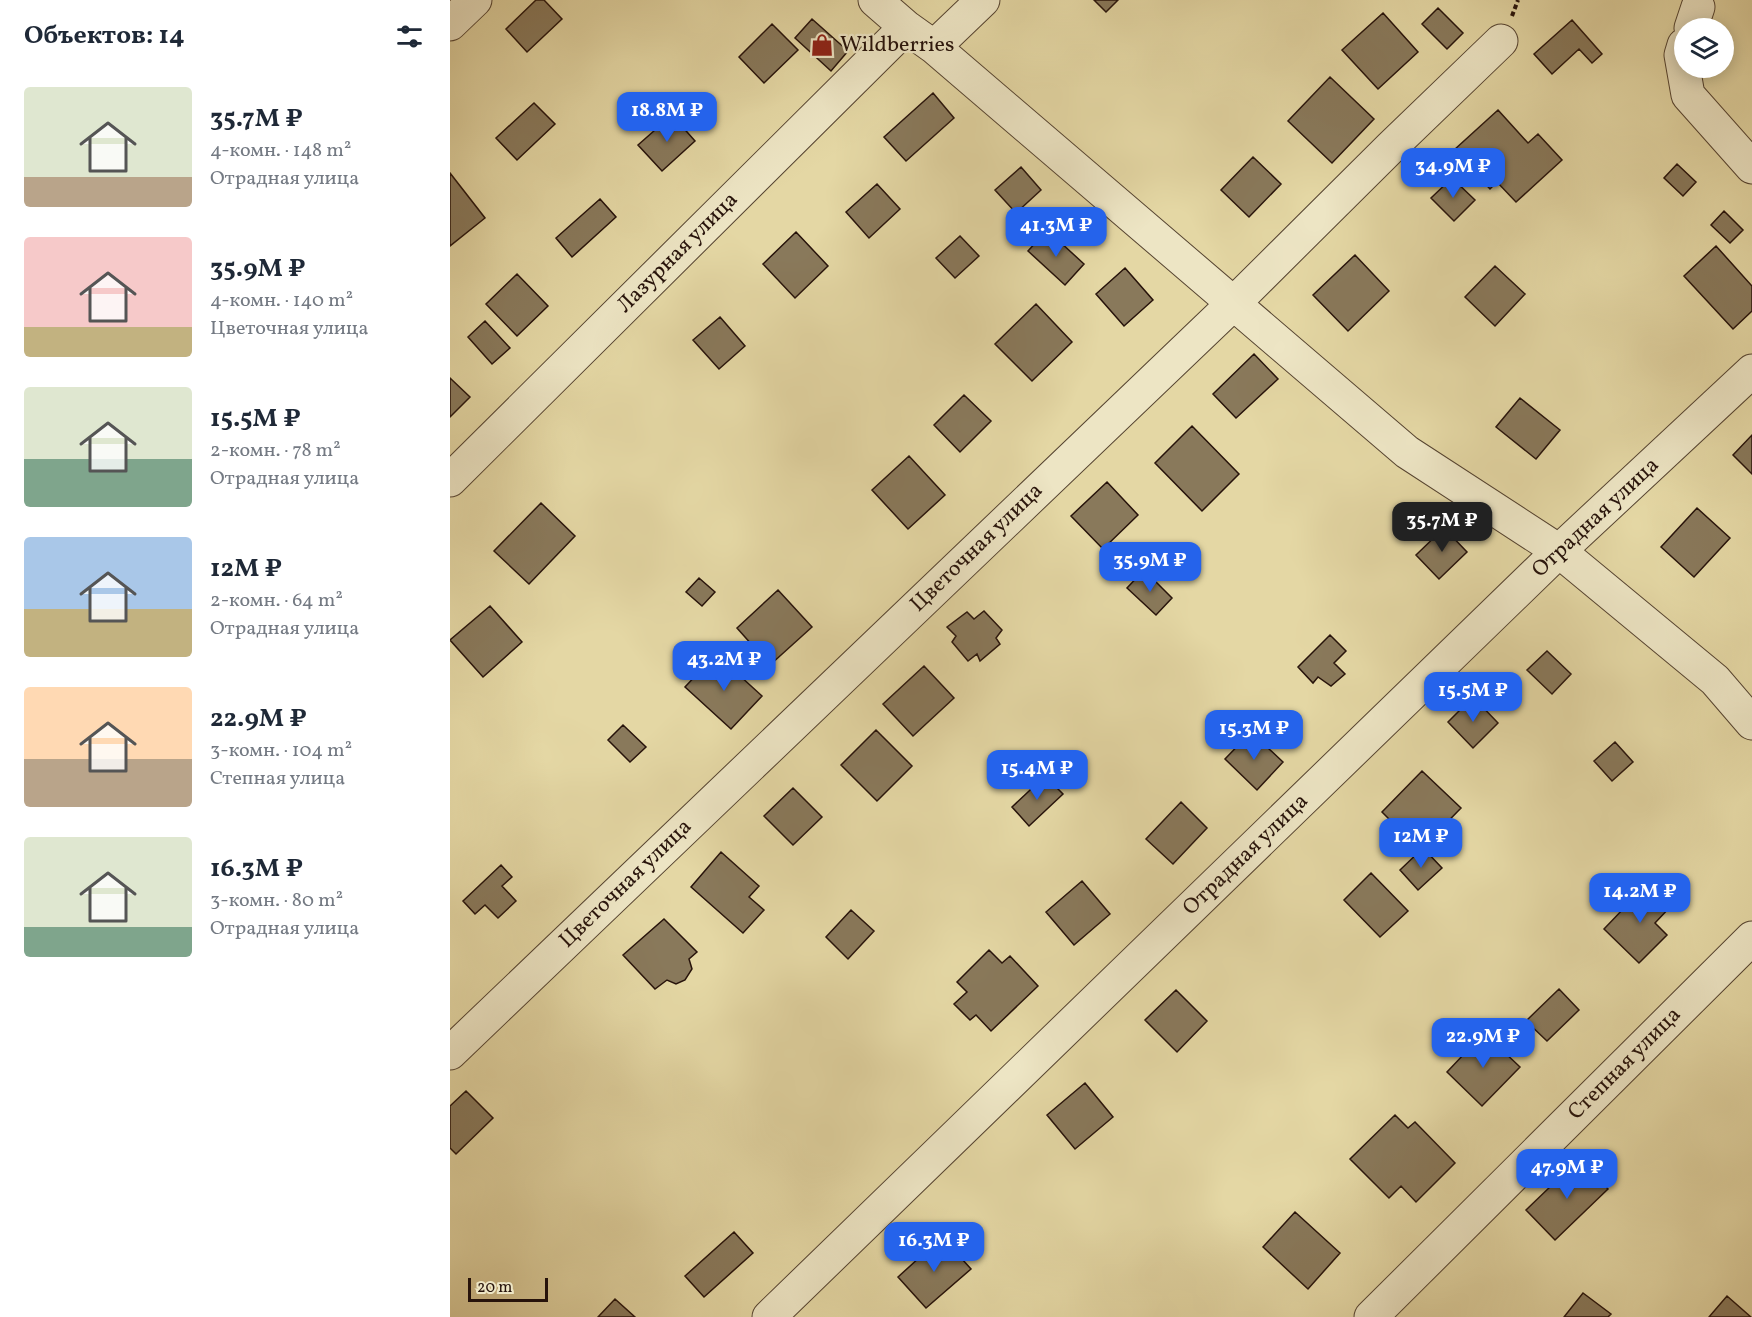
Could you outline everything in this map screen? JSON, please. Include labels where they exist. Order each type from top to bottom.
[{"type":"street","points":[[450,24],[475,0]]},
{"type":"street","points":[[874,0],[934,47],[1407,452],[1559,551],[1714,680],[1752,723]]},
{"type":"street","points":[[934,47],[983,0]]},
{"type":"street","name":"Лазурная улица","points":[[450,480],[906,27]]},
{"type":"street","name":"Цветочная улица","points":[[450,1053],[1234,303],[1501,41]]},
{"type":"street","points":[[1685,78],[1688,95],[1752,167]]},
{"type":"street","name":"Отрадная улица","points":[[769,1317],[1559,551],[1752,372]]},
{"type":"street","name":"Степная улица","points":[[1371,1317],[1752,938]]},
{"type":"building","points":[[536,0],[544,0],[562,19],[527,52],[506,29]]},
{"type":"building","points":[[1094,0],[1118,0],[1106,12]]},
{"type":"building","points":[[1438,8],[1463,33],[1447,49],[1422,24]]},
{"type":"building","points":[[1383,13],[1418,52],[1378,89],[1342,50]]},
{"type":"building","name":"Wildberries","points":[[812,19],[848,51],[831,71],[795,38]]},
{"type":"building","points":[[1572,20],[1602,54],[1592,63],[1579,49],[1552,74],[1534,54]]},
{"type":"building","points":[[772,24],[798,50],[764,83],[739,57]]},
{"type":"building","points":[[1330,77],[1374,119],[1332,163],[1288,121]]},
{"type":"building","points":[[933,93],[954,118],[906,161],[884,137]]},
{"type":"building","points":[[534,103],[555,124],[517,160],[496,138]]},
{"type":"building","points":[[1498,110],[1528,143],[1538,134],[1562,160],[1516,202],[1497,182],[1490,189],[1454,150]]},
{"type":"building","points":[[672,115],[695,141],[662,171],[638,145]]},
{"type":"building","points":[[1253,157],[1281,184],[1249,217],[1221,190]]},
{"type":"building","points":[[1677,164],[1696,182],[1683,196],[1664,178]]},
{"type":"building","points":[[1021,167],[1041,190],[1016,213],[995,190]]},
{"type":"building","points":[[450,173],[485,218],[450,246]]},
{"type":"building","points":[[1452,178],[1475,200],[1454,221],[1431,198]]},
{"type":"building","points":[[877,184],[900,209],[869,238],[846,212]]},
{"type":"building","points":[[600,199],[616,217],[572,257],[556,238]]},
{"type":"building","points":[[1724,211],[1743,230],[1730,243],[1711,225]]},
{"type":"building","points":[[1047,230],[1084,264],[1065,285],[1028,251]]},
{"type":"building","points":[[796,232],[828,266],[795,298],[763,264]]},
{"type":"building","points":[[960,236],[979,256],[955,278],[936,258]]},
{"type":"building","points":[[1716,246],[1752,286],[1752,311],[1733,329],[1684,276]]},
{"type":"building","points":[[1355,255],[1389,291],[1348,331],[1313,295]]},
{"type":"building","points":[[1495,266],[1525,294],[1495,326],[1465,297]]},
{"type":"building","points":[[1125,268],[1153,300],[1124,326],[1096,294]]},
{"type":"building","points":[[517,274],[548,306],[517,336],[486,304]]},
{"type":"building","points":[[1036,304],[1072,342],[1032,381],[995,344]]},
{"type":"building","points":[[720,317],[745,346],[719,369],[693,340]]},
{"type":"building","points":[[485,321],[510,348],[492,364],[468,337]]},
{"type":"building","points":[[1254,354],[1278,379],[1236,418],[1213,394]]},
{"type":"building","points":[[450,378],[470,397],[450,417]]},
{"type":"building","points":[[964,395],[991,421],[960,452],[934,425]]},
{"type":"building","points":[[1520,398],[1560,430],[1536,459],[1496,427]]},
{"type":"building","points":[[1192,426],[1239,474],[1202,511],[1155,463]]},
{"type":"building","points":[[1752,435],[1752,474],[1733,455]]},
{"type":"building","points":[[909,456],[945,495],[908,529],[872,490]]},
{"type":"building","points":[[1107,482],[1138,515],[1103,549],[1071,516]]},
{"type":"building","points":[[541,503],[575,536],[529,584],[494,551]]},
{"type":"building","points":[[1697,508],[1730,538],[1694,577],[1661,547]]},
{"type":"building","points":[[1444,528],[1467,552],[1439,579],[1416,555]]},
{"type":"building","points":[[1144,570],[1172,598],[1156,615],[1127,588]]},
{"type":"building","points":[[699,578],[715,592],[702,606],[686,592]]},
{"type":"building","points":[[778,590],[812,627],[770,665],[737,628]]},
{"type":"building","points":[[490,606],[522,642],[483,677],[450,640]]},
{"type":"building","points":[[984,611],[1002,630],[996,638],[1000,644],[980,661],[977,654],[968,661],[952,642],[956,636],[947,627],[967,612],[974,619]]},
{"type":"building","points":[[1330,635],[1346,651],[1334,663],[1345,674],[1331,686],[1318,677],[1313,683],[1298,667]]},
{"type":"building","points":[[1547,651],[1571,674],[1552,694],[1527,670]]},
{"type":"building","points":[[716,654],[762,696],[731,729],[685,687]]},
{"type":"building","points":[[924,666],[954,698],[913,736],[883,704]]},
{"type":"building","points":[[1473,697],[1498,723],[1473,748],[1448,722]]},
{"type":"building","points":[[623,725],[646,747],[630,762],[608,740]]},
{"type":"building","points":[[876,730],[912,766],[877,801],[841,765]]},
{"type":"building","points":[[1251,732],[1283,762],[1257,790],[1225,759]]},
{"type":"building","points":[[1615,742],[1633,762],[1612,781],[1594,761]]},
{"type":"building","points":[[1422,771],[1461,808],[1420,850],[1382,812]]},
{"type":"building","points":[[1045,776],[1063,794],[1029,826],[1012,807]]},
{"type":"building","points":[[793,788],[822,817],[793,845],[764,816]]},
{"type":"building","points":[[1181,802],[1207,828],[1173,864],[1146,839]]},
{"type":"building","points":[[1423,848],[1442,868],[1418,890],[1400,870]]},
{"type":"building","points":[[721,852],[759,886],[749,897],[764,910],[743,933],[691,887]]},
{"type":"building","points":[[501,865],[512,877],[502,886],[516,901],[498,918],[485,905],[475,914],[463,901]]},
{"type":"building","points":[[1371,873],[1408,911],[1380,937],[1344,900]]},
{"type":"building","points":[[1082,881],[1110,914],[1074,945],[1046,912]]},
{"type":"building","points":[[1648,883],[1671,906],[1655,923],[1667,935],[1639,963],[1604,929]]},
{"type":"building","points":[[851,910],[874,931],[848,959],[826,937]]},
{"type":"building","points":[[664,919],[697,952],[689,959],[692,969],[685,980],[676,984],[667,980],[655,989],[623,955]]},
{"type":"building","points":[[989,950],[1002,963],[1010,956],[1038,986],[991,1031],[976,1015],[970,1020],[954,1004],[967,992],[957,982]]},
{"type":"building","points":[[1559,989],[1579,1010],[1547,1041],[1526,1021]]},
{"type":"building","points":[[1176,990],[1207,1021],[1177,1052],[1145,1020]]},
{"type":"building","points":[[1484,1033],[1520,1067],[1482,1106],[1447,1072]]},
{"type":"building","points":[[1085,1083],[1113,1117],[1075,1149],[1047,1115]]},
{"type":"building","points":[[466,1091],[493,1118],[456,1154],[450,1148],[450,1106]]},
{"type":"building","points":[[1395,1115],[1408,1128],[1415,1122],[1455,1163],[1416,1202],[1401,1186],[1389,1198],[1350,1159]]},
{"type":"building","points":[[1579,1159],[1608,1189],[1555,1240],[1526,1210]]},
{"type":"building","points":[[1295,1212],[1340,1253],[1308,1289],[1263,1247]]},
{"type":"building","points":[[734,1232],[753,1253],[704,1297],[685,1276]]},
{"type":"building","points":[[942,1237],[971,1269],[926,1308],[898,1277]]},
{"type":"building","points":[[1583,1293],[1611,1314],[1608,1317],[1564,1317]]},
{"type":"building","points":[[1727,1296],[1751,1317],[1709,1317]]},
{"type":"building","points":[[615,1299],[635,1317],[598,1317]]},
{"type":"place","name":"Wildberries","points":[[822,45]]}]
